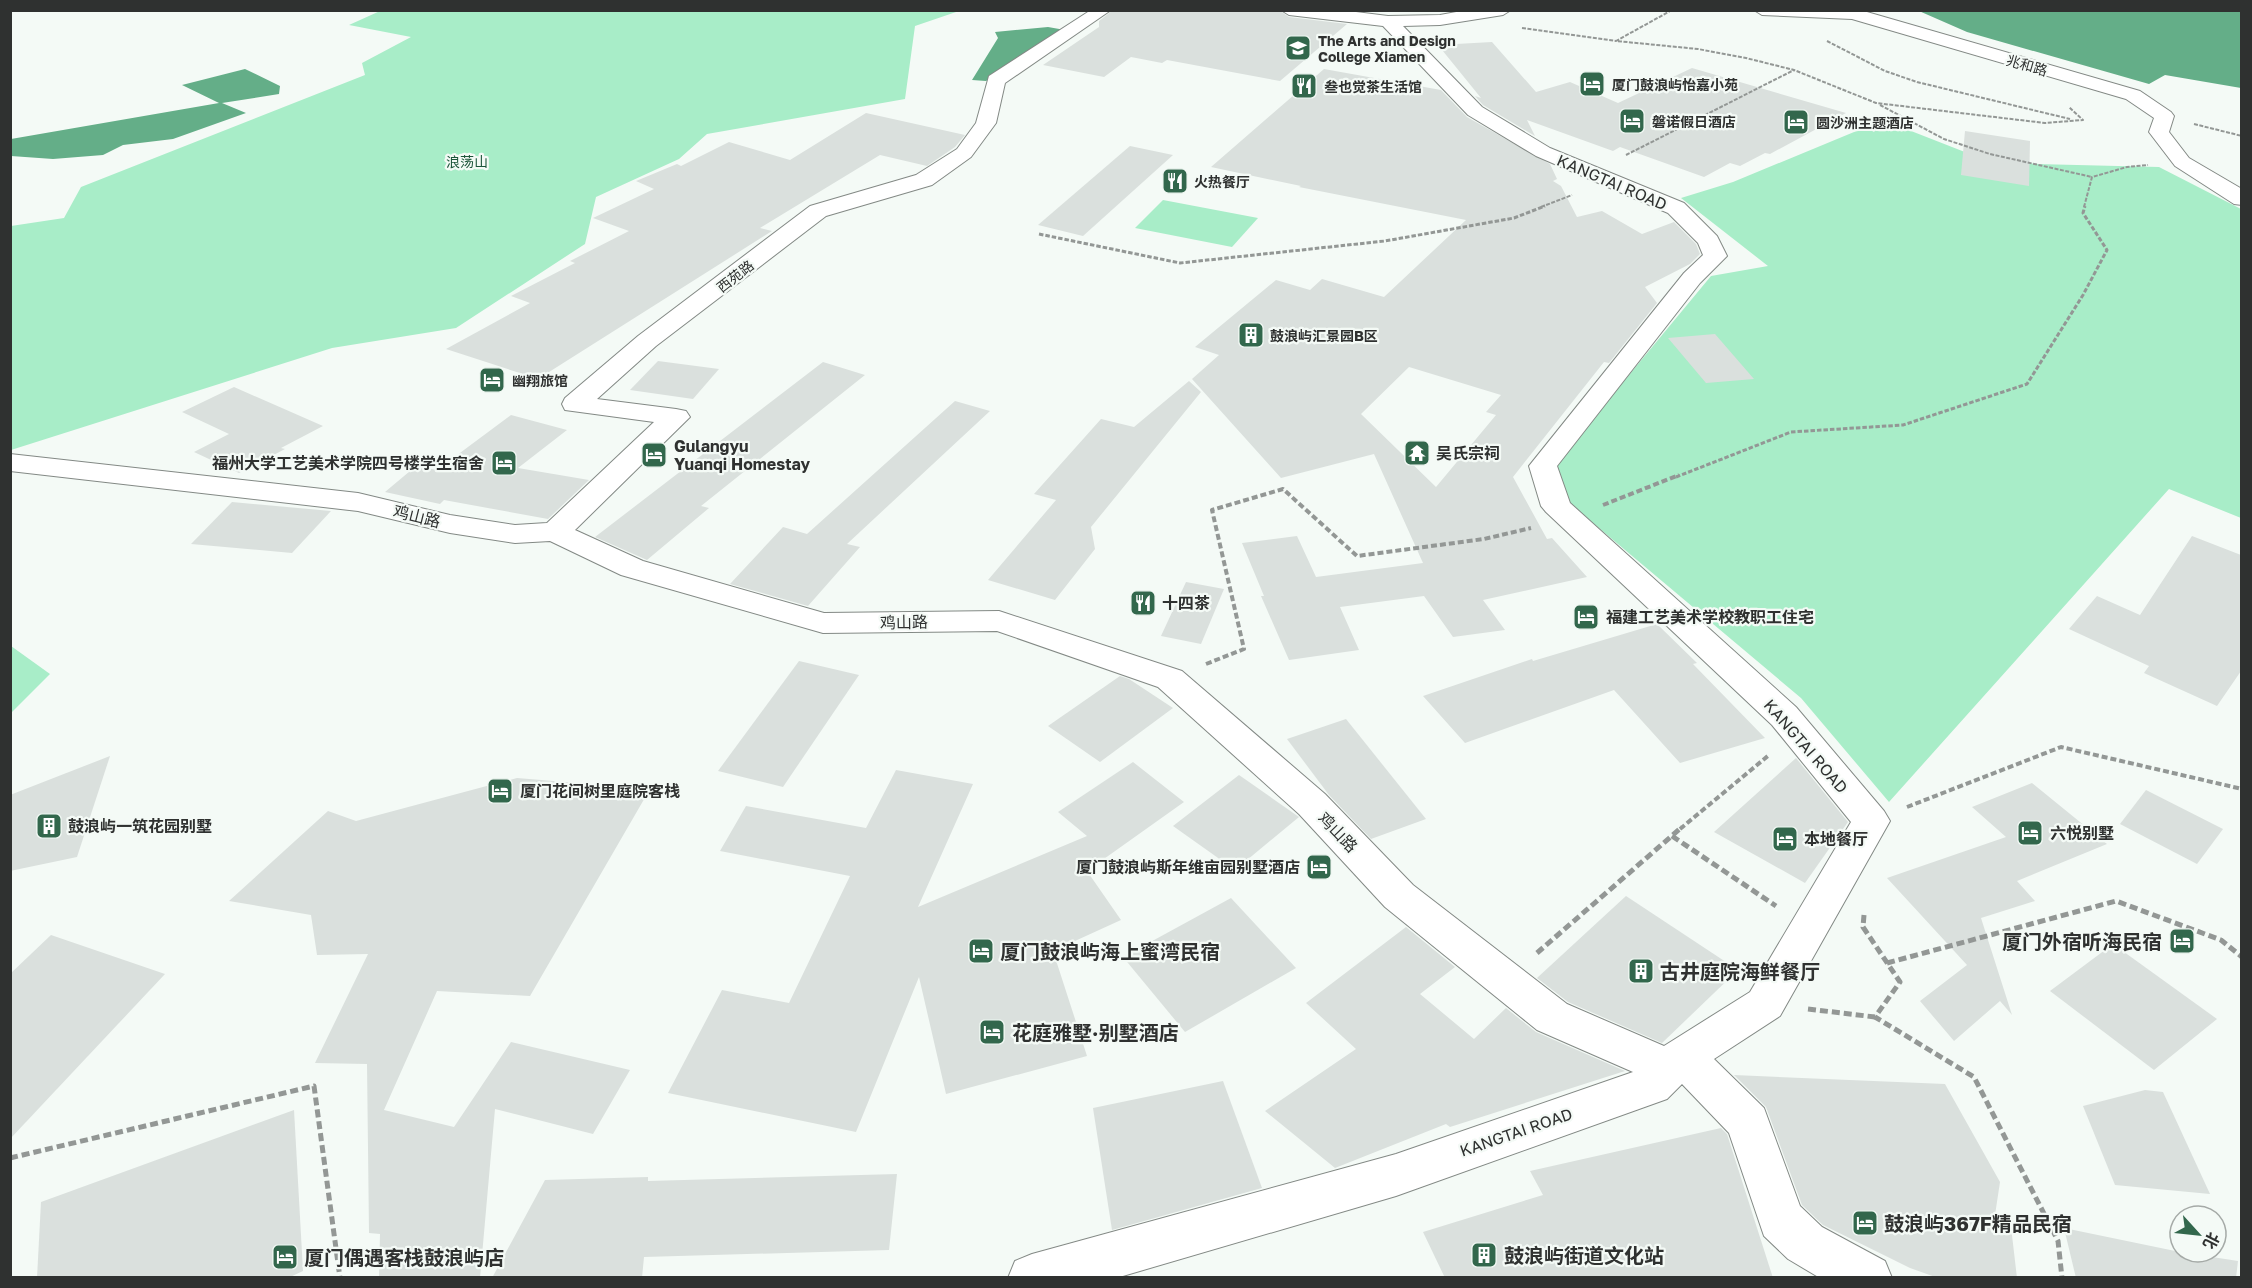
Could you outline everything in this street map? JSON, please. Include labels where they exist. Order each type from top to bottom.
[{"type":"street","name":"西苑路","points":[[555,532],[676,417],[575,404],[647,341],[818,211],[924,180],[964,153],[986,123],[996,80],[1103,10]]},
{"type":"street","points":[[1289,10],[1388,21],[1440,20],[1503,10]]},
{"type":"street","name":"兆和路","points":[[1762,10],[1853,14],[2133,95],[2164,116]]},
{"type":"street","name":"KANGTAI ROAD","points":[[1032,1278],[1396,1175],[1652,1085],[1676,1062],[1765,1004],[1871,821],[1784,716],[1556,506],[1543,466],[1692,278],[1715,256],[1709,241],[1676,208],[1543,152],[1475,111],[1388,21]]},
{"type":"street","points":[[2164,116],[2159,132],[2182,162],[2241,200]]},
{"type":"street","name":"鸡山路","points":[[10,462],[358,501],[450,524],[515,534],[555,532],[632,568],[823,624],[999,621],[1170,679],[1312,804],[1399,896],[1552,1017],[1676,1062]]},
{"type":"street","points":[[1676,1062],[1749,1122],[1780,1220],[1805,1243],[1868,1278]]},
{"type":"path","points":[[1672,10],[1616,41],[1698,49],[1794,70],[1876,103],[1944,139],[1989,154],[2092,177],[2127,167],[2182,162]]},
{"type":"path","points":[[1791,13],[1825,39],[1885,71],[1917,82],[2076,121]]},
{"type":"path","points":[[1876,103],[2045,123],[2083,120],[2024,64]]},
{"type":"path","points":[[1039,234],[1180,263],[1385,241],[1514,218],[1600,176],[1794,70]]},
{"type":"path","points":[[2164,116],[2241,136]]},
{"type":"path","points":[[1170,679],[1244,649],[1212,510],[1283,489],[1357,556],[1484,539],[1570,518],[1791,432],[1903,425],[2028,384],[2084,295],[2106,250],[2083,213],[2092,177]]},
{"type":"path","points":[[1506,980],[1672,836],[1797,732]]},
{"type":"path","points":[[1871,821],[2061,747],[2241,789]]},
{"type":"path","points":[[1672,836],[1809,928]]},
{"type":"path","points":[[1887,963],[2116,901],[2221,940],[2241,957]]},
{"type":"path","points":[[1865,904],[1863,927],[1900,982],[1875,1017]]},
{"type":"path","points":[[1765,1004],[1875,1017],[1974,1077],[2058,1241],[2062,1278]]},
{"type":"path","points":[[10,1158],[314,1086],[340,1278]]},
{"type":"green space","name":"浪荡山","points":[[380,11],[959,11],[915,26],[905,99],[707,134],[679,159],[596,197],[585,244],[456,328],[332,348],[11,450],[11,226],[64,218],[81,187],[365,75],[362,63],[411,37],[349,25]]},
{"type":"green space","points":[[1883,120],[1975,156],[2036,164],[2159,167],[2241,209],[2241,518],[2169,489],[1889,802],[1801,698],[1562,497],[1556,463],[1711,276],[1768,266],[1681,198],[1733,182]]},
{"type":"green space","points":[[1163,200],[1258,218],[1232,247],[1135,228]]},
{"type":"green space","points":[[11,646],[50,674],[11,713]]},
{"type":"shaded area","points":[[1919,11],[2241,11],[2241,88],[2165,75],[2149,84],[1967,32]]},
{"type":"shaded area","points":[[1048,27],[1065,30],[986,81],[972,80],[998,38],[995,32]]},
{"type":"shaded area","points":[[245,69],[280,86],[279,94],[222,103],[246,113],[173,139],[123,145],[103,155],[53,159],[11,156],[11,139],[219,103],[182,85]]},
{"type":"building","points":[[1113,10],[1279,10],[1289,17],[1347,24],[1280,81],[1167,60],[1162,63],[1131,57],[1104,77],[1043,65],[1099,27],[1099,21]]},
{"type":"building","points":[[1492,42],[1536,92],[1570,82],[1618,103],[1692,68],[1846,113],[1770,154],[1765,153],[1740,166],[1730,163],[1704,177],[1620,147],[1613,151],[1527,120],[1535,136],[1483,105],[1475,96],[1481,98],[1438,45]]},
{"type":"building","points":[[1324,69],[1441,90],[1467,117],[1550,164],[1557,179],[1553,181],[1561,186],[1577,217],[1602,211],[1642,234],[1674,222],[1696,244],[1700,254],[1690,264],[1645,287],[1657,303],[1609,363],[1604,362],[1513,477],[1547,539],[1552,538],[1587,577],[1483,600],[1505,630],[1453,637],[1424,596],[1340,607],[1359,650],[1289,660],[1261,596],[1264,596],[1242,543],[1297,536],[1316,577],[1423,563],[1374,454],[1281,478],[1192,379],[1219,355],[1195,347],[1276,280],[1310,290],[1322,279],[1384,297],[1466,220],[1211,167]],"holes":[[[1409,367],[1501,395],[1486,412],[1496,415],[1436,487],[1361,414]]]},
{"type":"building","points":[[866,113],[965,135],[955,147],[927,166],[880,155],[760,228],[772,231],[538,379],[446,349],[530,303],[511,296],[575,263],[570,261],[629,231],[593,218],[654,189],[636,181],[677,164],[681,166],[729,142],[790,160]]},
{"type":"building","points":[[1965,131],[2030,141],[2029,186],[1961,175]]},
{"type":"building","points":[[1130,146],[1173,155],[1083,236],[1038,225]]},
{"type":"building","points":[[1715,334],[1754,379],[1706,383],[1668,338]]},
{"type":"building","points":[[658,361],[719,369],[693,399],[630,390]]},
{"type":"building","points":[[823,362],[865,375],[701,506],[709,508],[647,560],[595,537]]},
{"type":"building","points":[[1189,381],[1201,392],[1091,527],[1095,549],[1055,600],[988,580],[1056,500],[1034,494],[1101,419],[1134,427]]},
{"type":"building","points":[[234,387],[323,426],[239,473],[194,452],[229,434],[182,412]]},
{"type":"building","points":[[955,401],[990,411],[847,544],[860,547],[808,606],[730,584],[783,527],[807,534]]},
{"type":"building","points":[[511,415],[567,430],[518,468],[589,480],[548,519],[444,500],[440,504],[385,492],[416,466],[437,470]]},
{"type":"building","points":[[232,502],[331,511],[292,553],[191,544]]},
{"type":"building","points":[[2192,536],[2241,555],[2241,671],[2217,706],[2144,673],[2149,666],[2069,629],[2097,596],[2140,615]]},
{"type":"building","points":[[1186,582],[1224,589],[1201,644],[1161,636]]},
{"type":"building","points":[[1657,624],[1697,663],[1693,664],[1765,738],[1680,763],[1614,690],[1465,743],[1423,696],[1532,659],[1533,661]]},
{"type":"building","points":[[799,661],[859,675],[783,787],[718,771]]},
{"type":"building","points":[[1120,676],[1129,679],[1173,708],[1100,762],[1048,726]]},
{"type":"building","points":[[1346,719],[1426,819],[1371,839],[1329,795],[1287,739]]},
{"type":"building","name":"鼓浪屿一筑花园别墅","points":[[110,756],[77,857],[10,871],[10,795]]},
{"type":"building","points":[[1796,758],[1848,822],[1805,883],[1714,832]]},
{"type":"building","points":[[1133,762],[1184,802],[1087,871],[1121,920],[1053,951],[1087,1056],[946,1094],[919,977],[856,1132],[668,1093],[722,990],[789,1003],[850,876],[720,851],[746,806],[866,828],[896,770],[973,784],[918,907],[1087,836],[1058,812]]},
{"type":"building","points":[[1239,775],[1299,817],[1235,870],[1173,826]]},
{"type":"building","points":[[517,778],[650,789],[530,996],[437,991],[384,1110],[454,1127],[511,1042],[630,1070],[593,1134],[495,1109],[480,1278],[379,1278],[380,1234],[369,1233],[367,1064],[315,1063],[368,954],[317,955],[311,915],[229,901],[328,811],[356,821]]},
{"type":"building","points":[[2032,783],[2107,844],[2017,881],[2035,901],[1981,918],[2012,1015],[2000,1001],[1954,1041],[1920,1001],[1967,965],[1887,878],[2006,837],[1972,807]]},
{"type":"building","points":[[2146,790],[2223,829],[2197,864],[2120,824]]},
{"type":"building","name":"古井庭院海鲜餐厅","points":[[1626,896],[1738,970],[1662,1043],[1568,1002],[1537,978]]},
{"type":"building","points":[[1231,898],[1296,968],[1185,1032],[1123,957]]},
{"type":"building","points":[[1406,927],[1455,967],[1420,994],[1474,1039],[1506,1008],[1536,1032],[1625,1071],[1450,1127],[1446,1124],[1335,1168],[1265,1111],[1356,1049],[1306,1003]]},
{"type":"building","points":[[51,935],[165,974],[10,1139],[10,974]]},
{"type":"building","points":[[2113,944],[2217,1019],[2154,1070],[2050,991]]},
{"type":"building","points":[[1734,1075],[1945,1084],[2000,1182],[1995,1215],[2010,1218],[2017,1278],[1938,1278],[1910,1268],[1823,1225],[1802,1205],[1766,1107]]},
{"type":"building","points":[[1223,1081],[1262,1188],[1112,1230],[1093,1108]]},
{"type":"building","points":[[2145,1090],[2163,1092],[2210,1194],[2115,1185],[2083,1106]]},
{"type":"building","points":[[294,1110],[303,1271],[288,1278],[37,1278],[41,1202]]},
{"type":"building","points":[[1721,1128],[1727,1134],[1773,1278],[1445,1278],[1423,1232],[1543,1195],[1530,1171]]},
{"type":"building","points":[[897,1174],[889,1250],[644,1257],[642,1278],[492,1278],[545,1180],[648,1177],[648,1181]]},
{"type":"building","points":[[2064,1228],[2168,1250],[2168,1264],[2228,1264],[2228,1259],[2238,1261],[2236,1278],[2076,1278]]},
{"type":"place","name":"The Arts and Design College Xiamen","points":[[1298,48]]},
{"type":"place","name":"厦门鼓浪屿怡嘉小苑","points":[[1592,84]]},
{"type":"place","name":"叁也觉茶生活馆","points":[[1304,86]]},
{"type":"place","name":"磐诺假日酒店","points":[[1632,121]]},
{"type":"place","name":"圆沙洲主题酒店","points":[[1796,122]]},
{"type":"place","name":"火热餐厅","points":[[1175,181]]},
{"type":"place","name":"鼓浪屿汇景园B区","points":[[1251,335]]},
{"type":"place","name":"幽翔旅馆","points":[[492,380]]},
{"type":"place","name":"吴氏宗祠","points":[[1417,453]]},
{"type":"place","name":"Gulangyu Yuanqi Homestay","points":[[654,455]]},
{"type":"place","name":"福州大学工艺美术学院四号楼学生宿舍","points":[[504,463]]},
{"type":"place","name":"十四茶","points":[[1143,603]]},
{"type":"place","name":"福建工艺美术学校教职工住宅","points":[[1586,617]]},
{"type":"place","name":"厦门花间树里庭院客栈","points":[[500,791]]},
{"type":"place","name":"鼓浪屿一筑花园别墅","points":[[49,826]]},
{"type":"place","name":"六悦别墅","points":[[2030,833]]},
{"type":"place","name":"本地餐厅","points":[[1785,839]]},
{"type":"place","name":"厦门鼓浪屿斯年维亩园别墅酒店","points":[[1319,867]]},
{"type":"place","name":"厦门外宿听海民宿","points":[[2182,941]]},
{"type":"place","name":"厦门鼓浪屿海上蜜湾民宿","points":[[981,951]]},
{"type":"place","name":"古井庭院海鲜餐厅","points":[[1641,971]]},
{"type":"place","name":"花庭雅墅·别墅酒店","points":[[992,1032]]},
{"type":"place","name":"鼓浪屿367F精品民宿","points":[[1865,1223]]},
{"type":"place","name":"鼓浪屿街道文化站","points":[[1484,1255]]},
{"type":"place","name":"厦门偶遇客栈鼓浪屿店","points":[[285,1257]]}]
